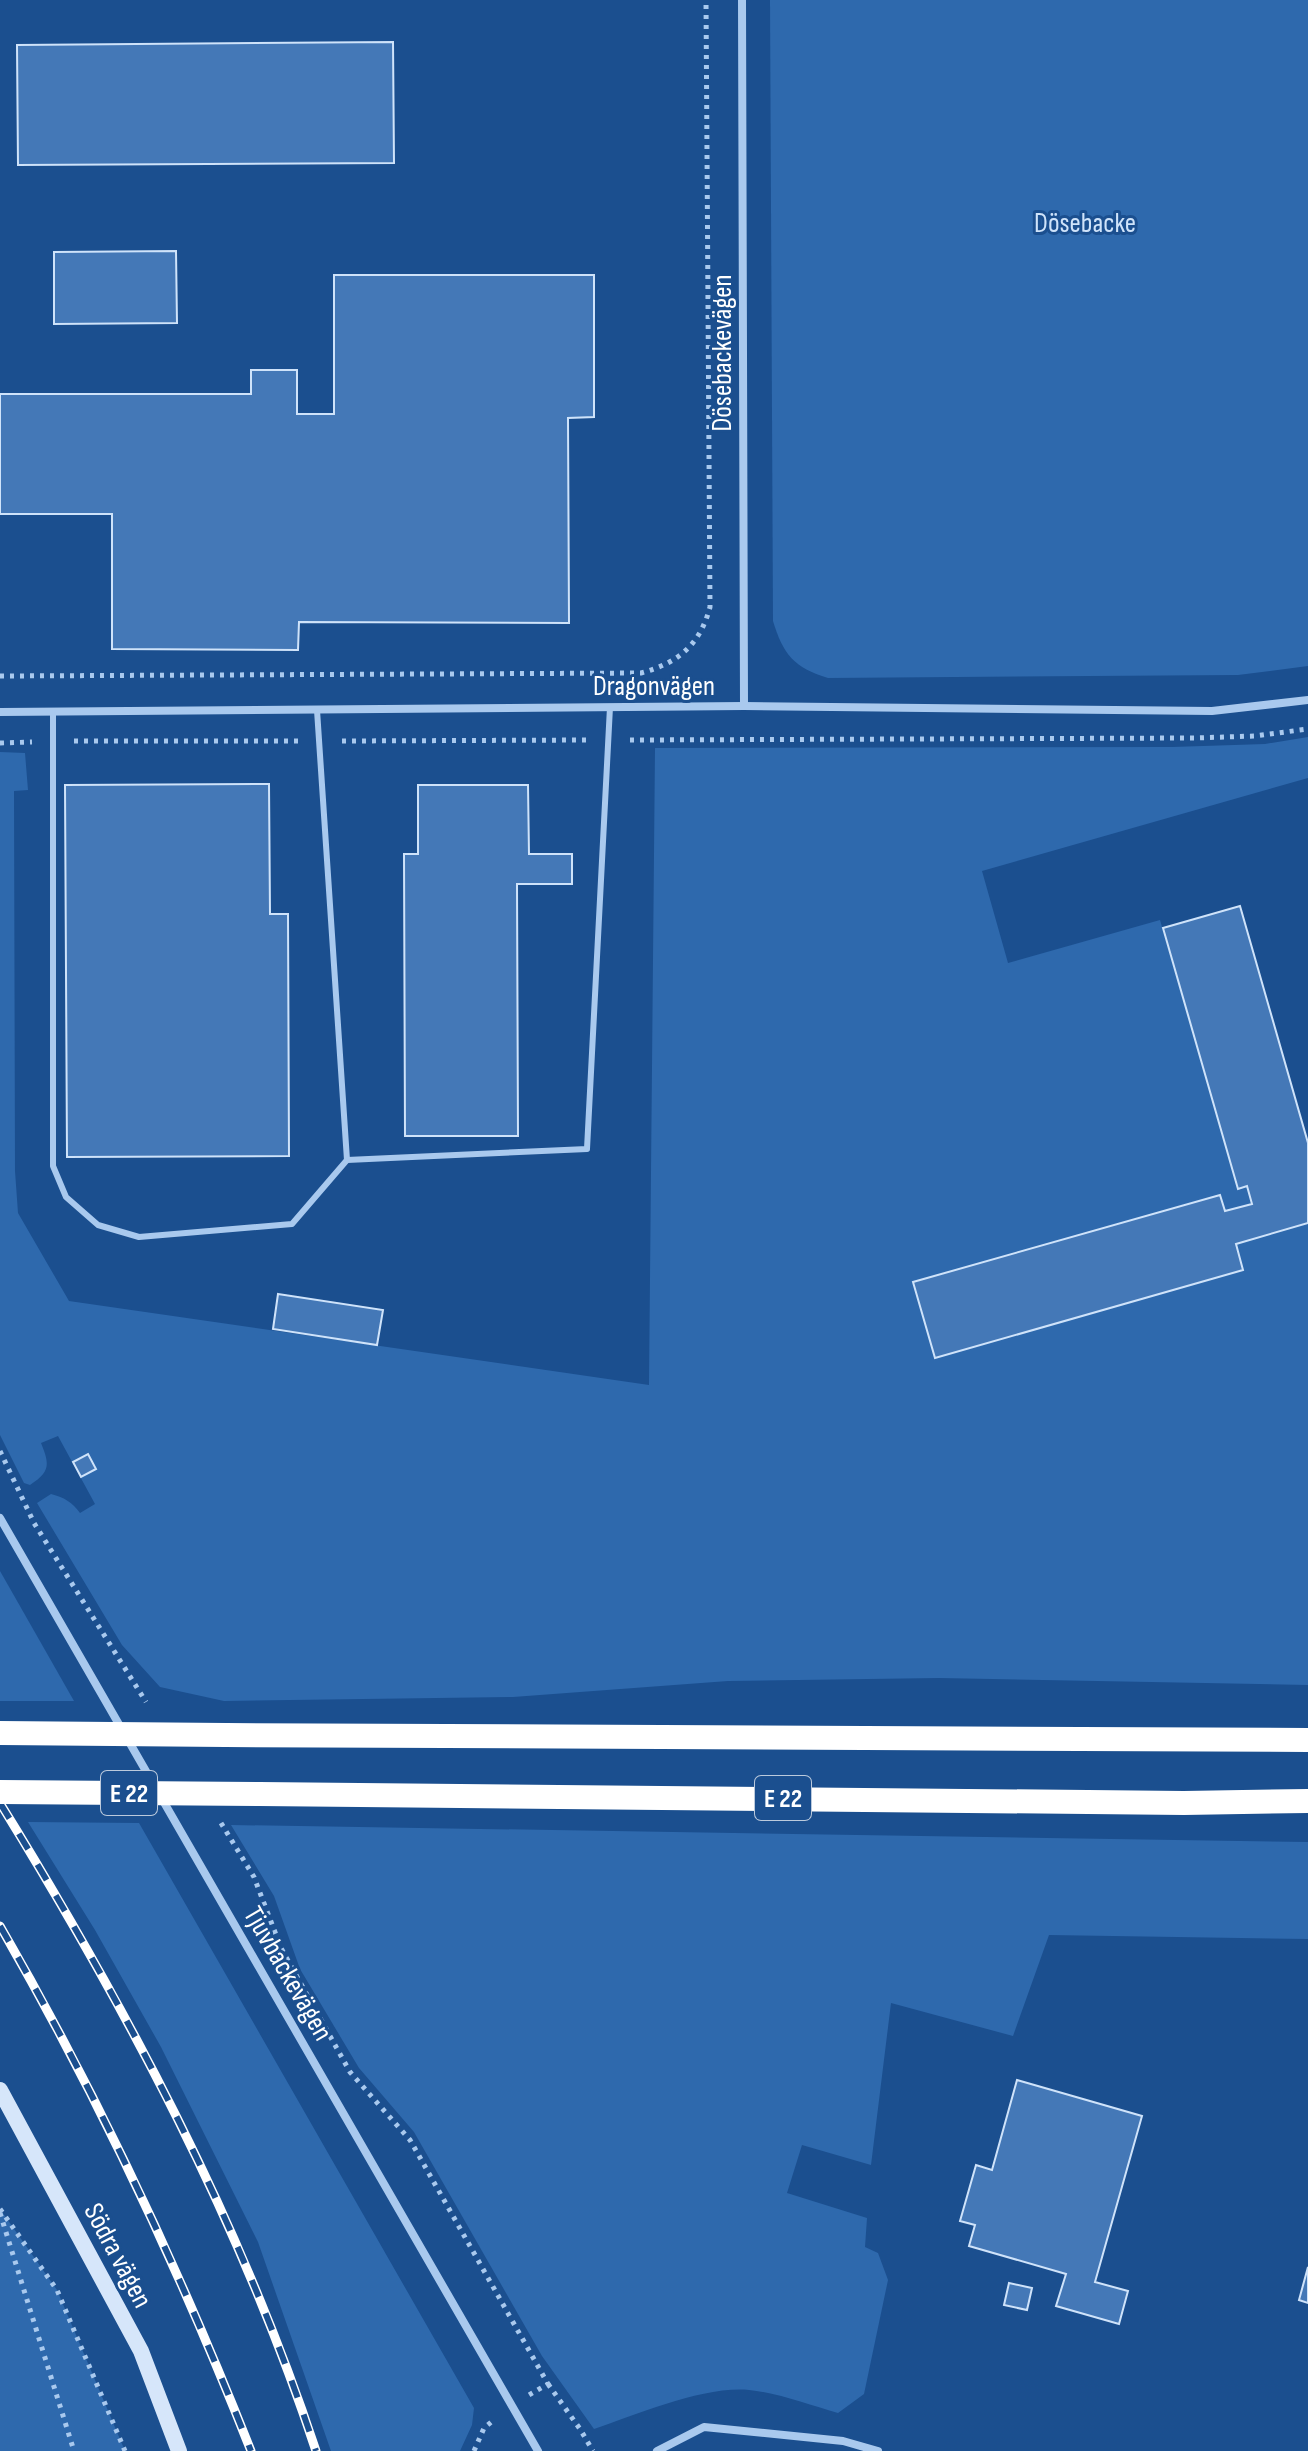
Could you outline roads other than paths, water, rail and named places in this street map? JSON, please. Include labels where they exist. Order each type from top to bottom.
[{"type":"highway","name":"E 22","points":[[0,1733],[1308,1740]]},
{"type":"highway","name":"E 22","points":[[0,1792],[1184,1803],[1308,1801]]},
{"type":"main road","name":"Södra vägen","points":[[0,2090],[141,2351],[179,2451]]},
{"type":"street","name":"Dösebackevägen","points":[[742,0],[744,706]]},
{"type":"street","name":"Dragonvägen","points":[[0,712],[744,706],[1212,711],[1308,700]]},
{"type":"street","name":"Tjuvbackevägen","points":[[0,1518],[538,2451]]},
{"type":"street","points":[[657,2451],[704,2427],[843,2441],[878,2451]]},
{"type":"lane","points":[[347,1160],[587,1149],[610,707]]},
{"type":"lane","points":[[53,711],[53,1166],[66,1197],[98,1225],[139,1237],[292,1224],[347,1160],[317,710]]},
{"type":"railway","points":[[0,1803],[92,1959],[177,2118],[252,2282],[316,2451]]},
{"type":"railway","points":[[0,1926],[36,1989],[135,2184],[251,2451]]},
{"type":"park label","name":"Dösebacke","points":[[1085,222]]}]
